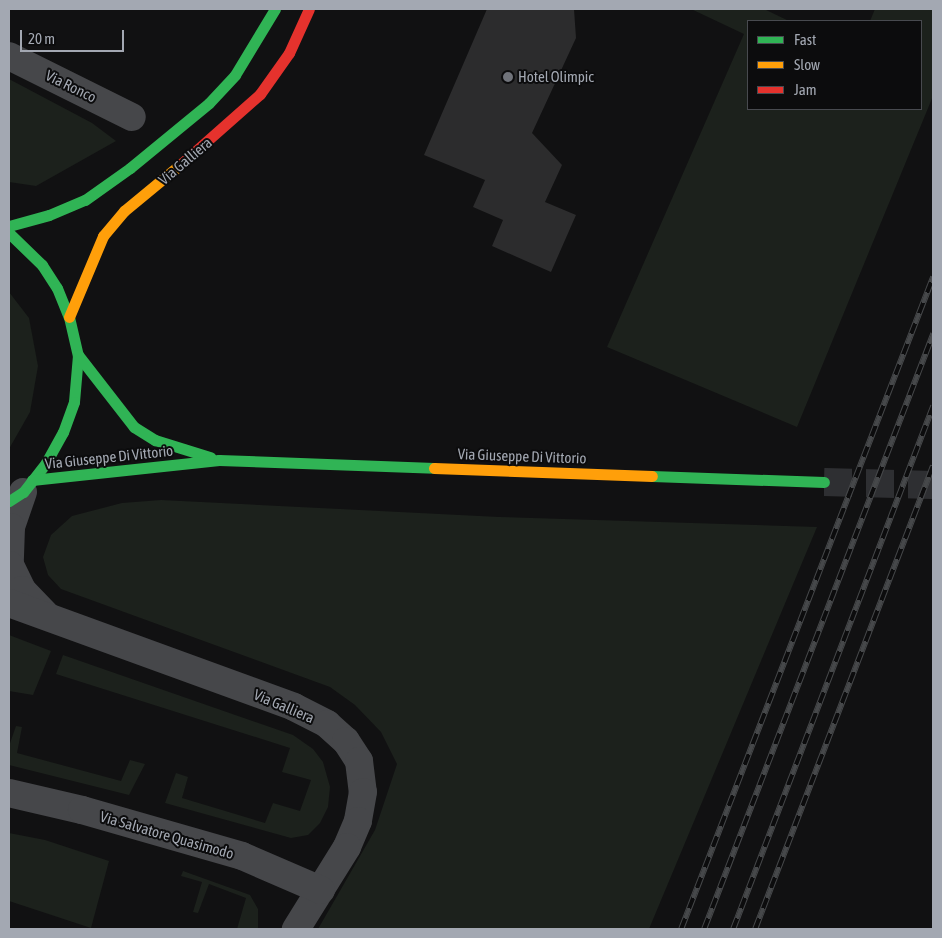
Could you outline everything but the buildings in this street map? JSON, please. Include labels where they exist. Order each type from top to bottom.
[{"type":"main road","name":"Via Galliera","points":[[9,226],[49,215],[85,200],[130,168],[209,103],[235,75],[274,9]]},
{"type":"main road","name":"Via Galliera","points":[[69,316],[103,236],[124,210],[233,121],[260,94],[289,53],[309,9]]},
{"type":"main road","points":[[9,233],[42,265],[57,288],[69,316],[78,354],[74,402],[54,448],[21,491]]},
{"type":"main road","name":"Via Giuseppe Di Vittorio","points":[[78,354],[134,426],[155,440],[219,460]]},
{"type":"main road","name":"Via Giuseppe Di Vittorio","points":[[21,491],[219,460],[824,482]]},
{"type":"street","name":"Via Ronco","points":[[9,56],[132,117]]},
{"type":"street","name":"Via Galliera","points":[[21,491],[11,527],[10,565],[22,590],[48,618]]},
{"type":"street","name":"Via Galliera","points":[[9,603],[294,707],[327,724],[346,741],[359,761],[363,792],[358,821],[321,890],[296,929]]},
{"type":"street","name":"Via Salvatore Quasimodo","points":[[9,793],[82,810],[242,856],[321,890]]},
{"type":"shaded area","points":[[691,9],[764,9],[787,20],[747,20],[747,110],[922,110],[922,20],[870,20],[875,9],[933,9],[933,96],[797,427],[607,347],[744,34]]},
{"type":"shaded area","points":[[9,79],[92,123],[116,141],[36,186],[9,182]]},
{"type":"shaded area","points":[[9,292],[29,318],[38,366],[30,412],[9,449]]},
{"type":"shaded area","points":[[161,500],[499,517],[817,527],[649,929],[318,929],[375,830],[397,764],[381,732],[355,705],[330,687],[61,589],[48,575],[43,557],[51,535],[72,516],[122,503]]},
{"type":"shaded area","points":[[9,635],[51,651],[33,695],[9,691]]},
{"type":"shaded area","points":[[63,655],[293,735],[313,749],[323,762],[330,787],[328,807],[320,823],[308,835],[291,838],[165,803],[176,773],[188,777],[182,798],[265,823],[273,803],[300,811],[311,780],[282,772],[290,748],[56,674]]},
{"type":"shaded area","points":[[16,726],[22,727],[17,753],[121,781],[130,760],[145,764],[129,795],[9,765],[9,746]]},
{"type":"shaded area","points":[[9,833],[45,840],[109,861],[91,928],[9,901]]},
{"type":"shaded area","points":[[183,871],[250,895],[258,909],[258,929],[237,929],[246,898],[209,884],[198,913],[193,912],[202,882],[181,876]]},
{"type":"tunnel","points":[[824,482],[933,485]]},
{"type":"railway","points":[[681,929],[933,277]]},
{"type":"railway","points":[[704,929],[933,334]]},
{"type":"railway","points":[[733,929],[933,406]]},
{"type":"railway","points":[[755,929],[933,466]]},
{"type":"traffic: fast","points":[[9,226],[49,215],[85,200],[130,168],[209,103],[235,75],[275,9]]},
{"type":"traffic: fast","points":[[9,233],[42,265],[57,288],[69,317],[78,355],[74,402],[63,432],[46,463],[23,492],[9,501]]},
{"type":"traffic: fast","points":[[78,355],[134,427],[155,440],[210,457]]},
{"type":"traffic: fast","points":[[32,480],[219,460],[434,468]]},
{"type":"traffic: fast","points":[[652,476],[824,482]]},
{"type":"traffic: slow","points":[[69,317],[103,236],[124,211],[182,163]]},
{"type":"traffic: slow","points":[[434,468],[652,476]]},
{"type":"traffic: jam","points":[[182,163],[260,94],[289,53],[309,9]]},
{"type":"place","name":"Hotel Olimpic","points":[[508,77]]}]
